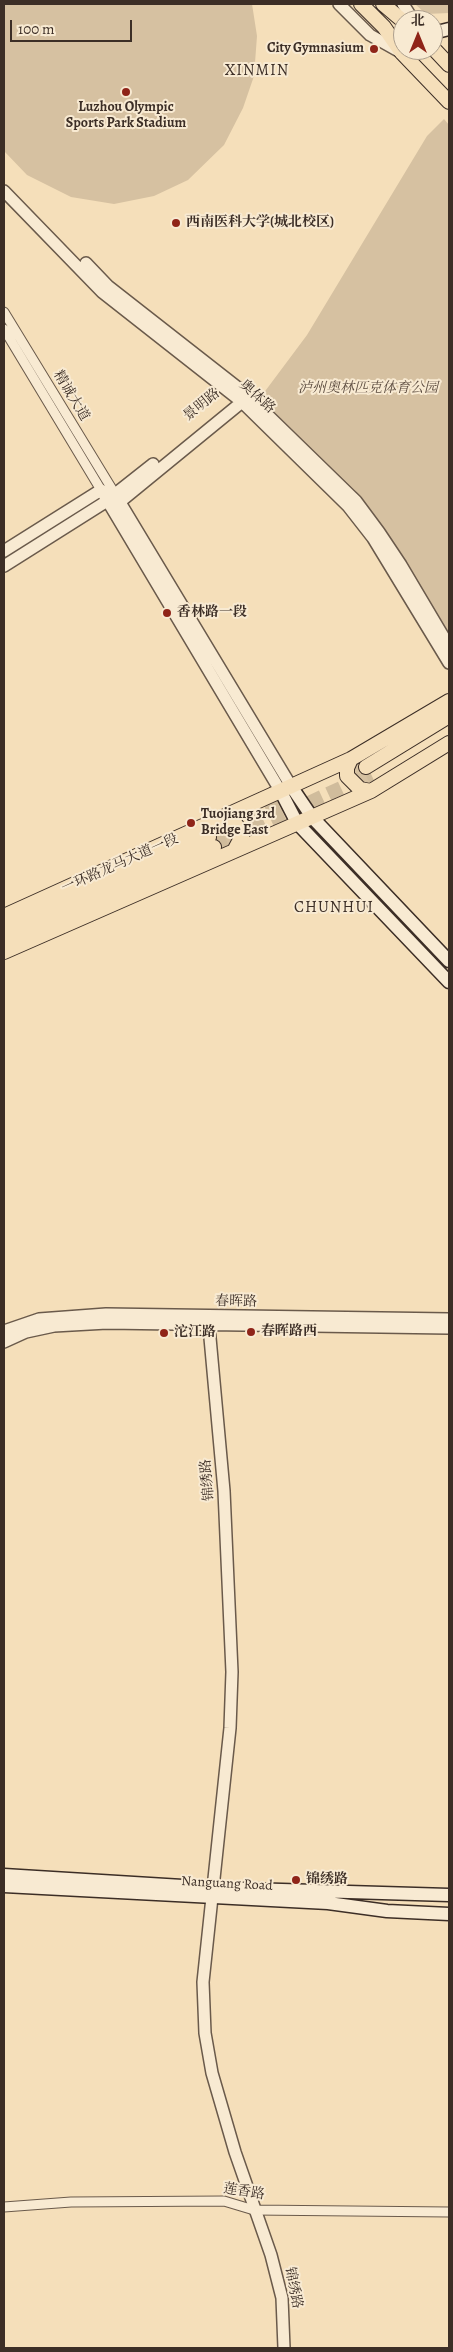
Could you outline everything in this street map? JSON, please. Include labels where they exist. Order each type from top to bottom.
[{"type":"highway","points":[[361,4],[384,27],[393,40]]},
{"type":"highway","points":[[409,60],[449,102]]},
{"type":"highway","name":"一环路龙马大道一段","points":[[4,916],[351,759],[449,701]]},
{"type":"highway","points":[[449,716],[368,770],[449,726]]},
{"type":"highway","points":[[4,952],[371,791],[449,743]]},
{"type":"highway","points":[[351,759],[347,768],[347,776],[360,789],[371,791]]},
{"type":"highway","points":[[217,820],[235,823],[239,829],[242,836],[234,851]]},
{"type":"highway","points":[[4,929],[212,842],[4,939]]},
{"type":"main road","points":[[286,789],[449,961]]},
{"type":"main road","points":[[286,789],[297,823],[449,982]]},
{"type":"main road","name":"Nanguang Road","points":[[4,1875],[328,1903],[386,1911],[449,1914]]},
{"type":"main road","name":"Nanguang Road","points":[[4,1886],[214,1893],[449,1895]]},
{"type":"street","points":[[338,4],[370,35],[393,48]]},
{"type":"street","name":"奥体路","points":[[4,181],[108,286],[241,397],[367,515],[401,565],[449,646]]},
{"type":"street","name":"奥体路","points":[[4,191],[102,292],[241,397],[348,506],[362,522],[449,663]]},
{"type":"street","name":"精诚大道","points":[[4,312],[114,499]]},
{"type":"street","name":"精诚大道","points":[[4,329],[101,490]]},
{"type":"street","name":"景明路","points":[[4,566],[114,499],[241,397]]},
{"type":"street","points":[[4,551],[101,490],[114,499],[286,789]]},
{"type":"street","name":"春晖路","points":[[24,1328],[39,1319],[79,1315],[449,1328]]},
{"type":"street","name":"春晖路","points":[[209,1320],[449,1319]]},
{"type":"street","name":"锦绣路","points":[[209,1320],[224,1491],[232,1672],[230,1728],[214,1893],[203,1982],[206,2033],[212,2073],[254,2210],[271,2255],[282,2298],[284,2348]]},
{"type":"street","points":[[4,1332],[24,1328]]},
{"type":"street","points":[[4,1342],[24,1328]]},
{"type":"street","name":"莲香路","points":[[4,2207],[71,2202],[224,2201],[254,2210],[449,2212]]},
{"type":"green space","name":"Luzhou Olympic Sports Park Stadium","points":[[4,4],[252,4],[257,36],[254,76],[243,108],[224,145],[188,180],[154,196],[114,204],[71,197],[27,175],[4,151]]},
{"type":"green space","points":[[415,4],[449,4],[449,13],[443,13],[443,10],[422,10]]},
{"type":"green space","name":"泸州奥林匹克体育公园","points":[[444,119],[449,125],[449,633],[404,558],[355,490],[260,398],[307,335],[427,136]]},
{"type":"green space","points":[[361,761],[373,780],[369,782],[359,782],[353,771],[356,763]]},
{"type":"green space","points":[[222,827],[231,829],[235,836],[229,847],[217,852],[210,832]]},
{"type":"tunnel","points":[[214,847],[371,774]]},
{"type":"tunnel","points":[[209,837],[297,798]]},
{"type":"place","name":"City Gymnasium","points":[[374,49]]},
{"type":"place","name":"Luzhou Olympic Sports Park Stadium","points":[[126,92]]},
{"type":"place","name":"西南医科大学(城北校区)","points":[[176,223]]},
{"type":"place","name":"香林路一段","points":[[167,613]]},
{"type":"place","name":"Tuojiang 3rd Bridge East","points":[[191,823]]},
{"type":"place","name":"春晖路西","points":[[251,1332]]},
{"type":"place","name":"沱江路","points":[[164,1333]]},
{"type":"place","name":"锦绣路","points":[[296,1880]]},
{"type":"district","name":"XINMIN","points":[[257,71]]},
{"type":"district","name":"CHUNHUI","points":[[334,908]]}]
